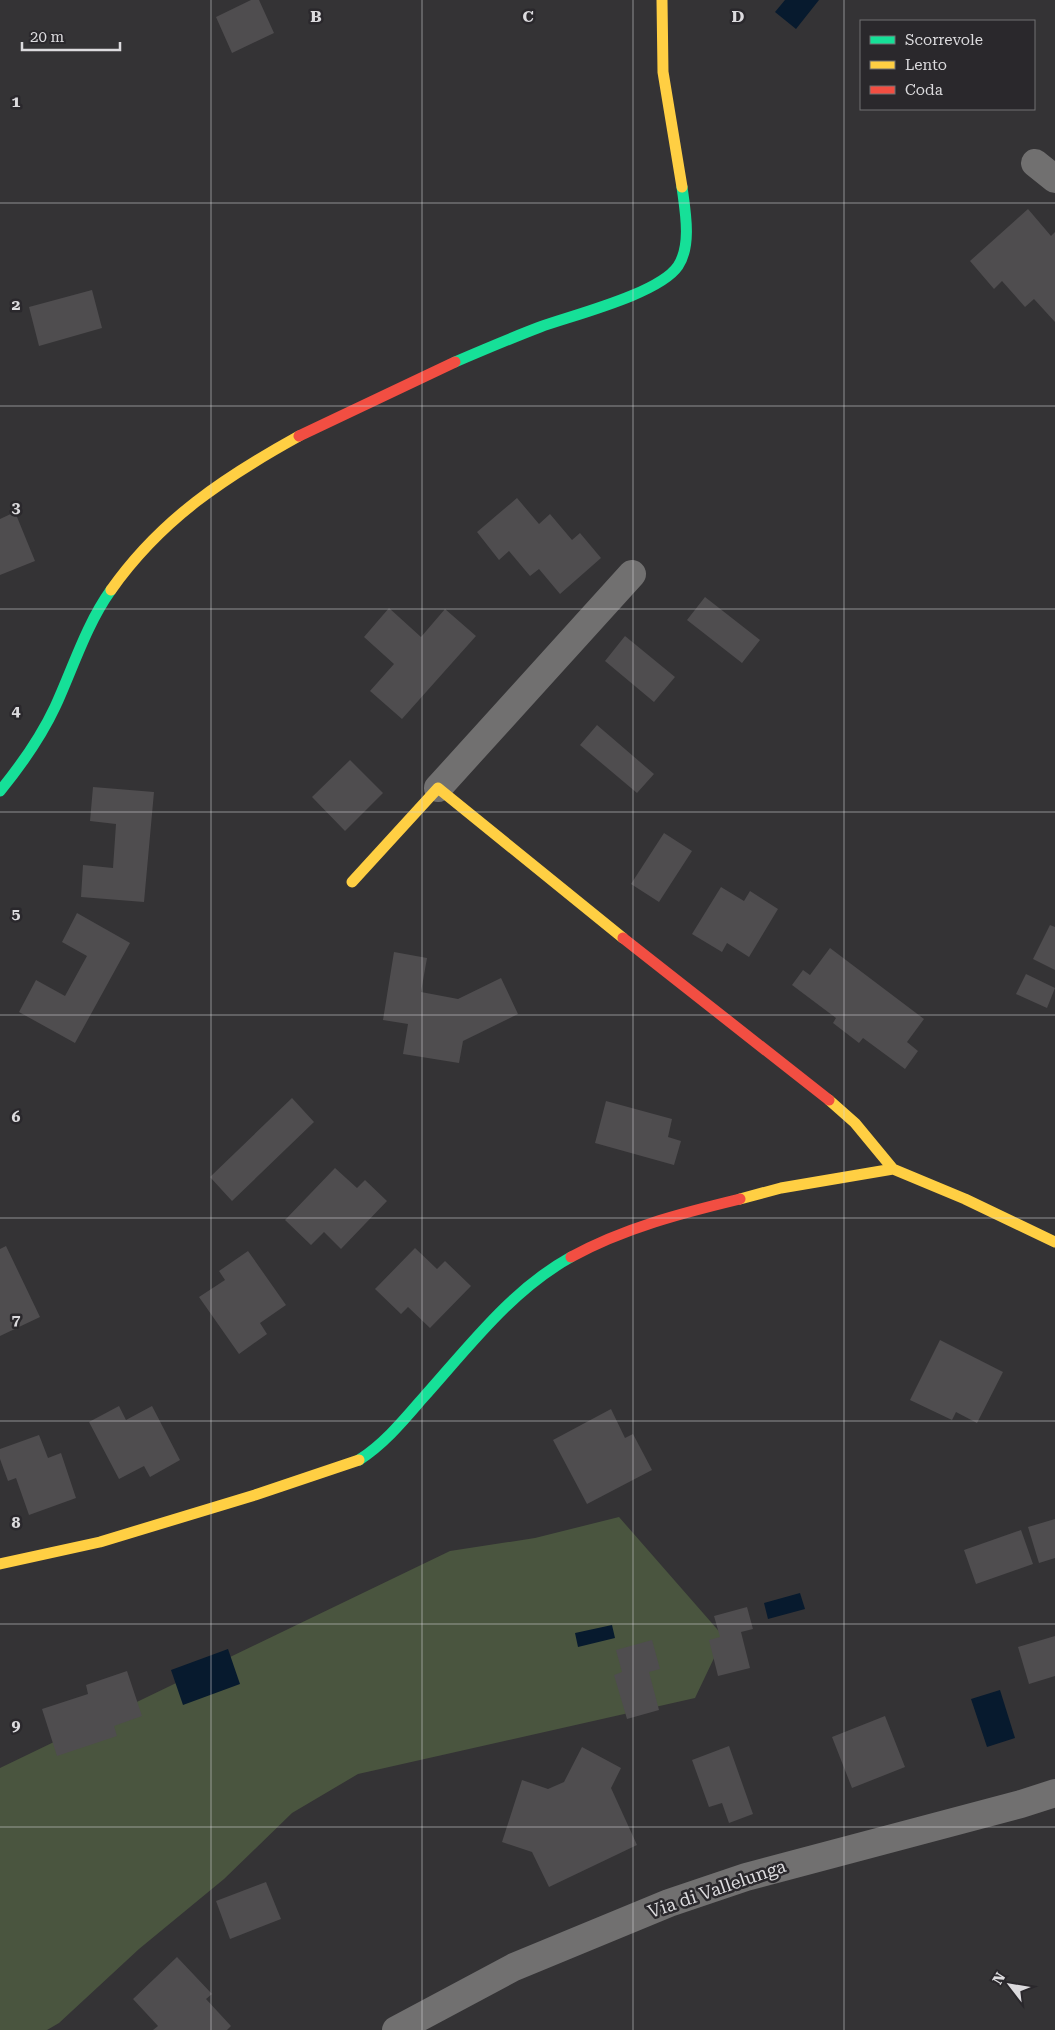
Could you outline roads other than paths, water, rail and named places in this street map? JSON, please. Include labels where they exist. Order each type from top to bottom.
[{"type":"street","points":[[0,792],[28,756],[43,731],[86,635],[116,581],[126,567],[153,540],[204,495],[270,452],[336,417],[472,355],[640,291],[672,273],[678,267],[684,254],[686,220],[662,62],[662,0]]},
{"type":"street","points":[[352,882],[632,574]]},
{"type":"street","points":[[438,788],[572,899],[817,1089],[855,1123],[894,1169],[965,1199],[1055,1242]]},
{"type":"street","points":[[0,1564],[100,1542],[255,1496],[360,1460],[388,1438],[474,1338],[517,1296],[561,1261],[596,1243],[672,1216],[739,1196],[894,1169]]},
{"type":"street","name":"Via di Vallelunga","points":[[396,2030],[514,1967],[676,1901],[746,1877],[1021,1804],[1055,1793]]},
{"type":"water","points":[[785,0],[819,0],[796,29],[775,12]]},
{"type":"water","points":[[800,1593],[805,1609],[768,1619],[764,1603]]},
{"type":"water","points":[[612,1625],[615,1638],[578,1647],[575,1633]]},
{"type":"water","points":[[228,1649],[240,1684],[183,1705],[171,1670]]},
{"type":"water","points":[[1000,1690],[1015,1738],[987,1747],[971,1699]]}]
